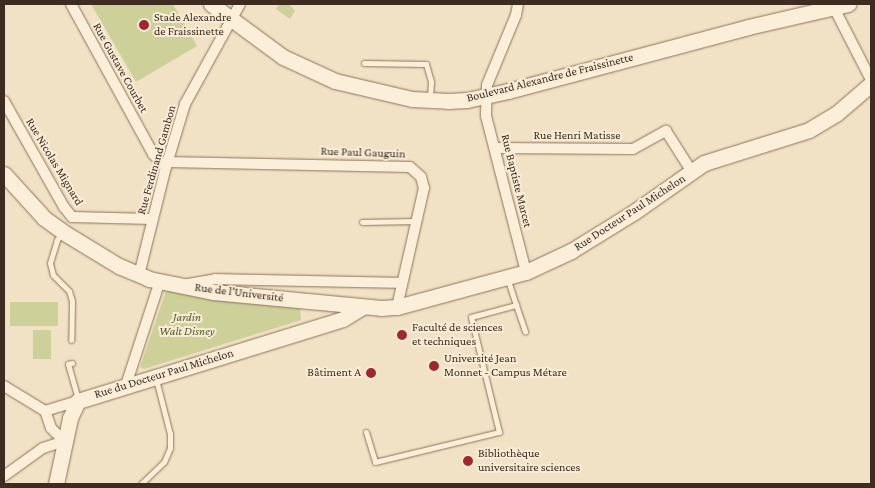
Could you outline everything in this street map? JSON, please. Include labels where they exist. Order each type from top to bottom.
[{"type":"street","name":"Rue Gustave Courbet","points":[[71,4],[153,154],[167,164]]},
{"type":"street","name":"Boulevard Alexandre de Fraissinette","points":[[211,4],[283,57],[335,81],[412,99],[430,100],[467,100],[486,96],[837,5]]},
{"type":"street","name":"Rue Ferdinand Gambon","points":[[139,275],[152,219],[185,104],[240,4]]},
{"type":"street","name":"Rue Baptiste Marcet","points":[[518,4],[516,15],[487,86],[486,116],[496,148],[526,272]]},
{"type":"street","points":[[837,5],[871,80]]},
{"type":"street","name":"Rue Docteur Paul Michelon","points":[[362,306],[397,307],[526,272],[571,251],[634,212],[704,164],[809,130],[836,114],[871,84]]},
{"type":"street","name":"Rue Nicolas Mignard","points":[[4,101],[64,207],[72,217],[152,219]]},
{"type":"street","name":"Rue Henri Matisse","points":[[496,148],[633,149],[666,131],[692,172]]},
{"type":"street","name":"Rue Paul Gauguin","points":[[167,164],[410,167],[421,177],[424,188],[397,307]]},
{"type":"street","name":"Rue de l'Université","points":[[4,174],[44,218],[86,248],[139,275],[213,292],[362,306]]},
{"type":"street","points":[[184,286],[215,279],[401,283]]},
{"type":"street","points":[[126,385],[160,280]]},
{"type":"street","name":"Rue du Docteur Paul Michelon","points":[[328,323],[345,305]]},
{"type":"street","name":"Rue du Docteur Paul Michelon","points":[[44,411],[343,319],[362,306]]},
{"type":"street","points":[[4,386],[44,411],[51,428],[64,441]]},
{"type":"street","points":[[56,484],[64,441],[78,401]]},
{"type":"street","points":[[4,476],[44,448],[64,441]]},
{"type":"lane","points":[[364,63],[426,64],[432,82],[430,100]]},
{"type":"lane","points":[[362,222],[416,222]]},
{"type":"lane","points":[[63,232],[57,240],[50,263],[53,275],[69,291],[72,300],[71,340]]},
{"type":"lane","points":[[506,278],[525,332]]},
{"type":"lane","points":[[366,432],[375,462],[499,432],[471,317],[516,305]]},
{"type":"lane","points":[[72,363],[68,364],[78,401]]},
{"type":"lane","points":[[142,484],[164,462],[170,448],[170,434],[155,376]]},
{"type":"green space","name":"Stade Alexandre de Fraissinette","points":[[91,4],[173,4],[197,46],[136,82]]},
{"type":"green space","points":[[279,4],[289,4],[295,11],[290,19],[276,9]]},
{"type":"green space","name":"Jardin Walt Disney","points":[[167,288],[186,295],[300,307],[301,320],[144,369],[140,367]]},
{"type":"green space","points":[[10,302],[58,302],[58,326],[10,326]]},
{"type":"green space","points":[[33,330],[51,330],[51,359],[33,359]]},
{"type":"place","name":"Stade Alexandre de Fraissinette","points":[[144,25]]},
{"type":"place","name":"Faculté de sciences et techniques","points":[[402,335]]},
{"type":"place","name":"Université Jean Monnet - Campus Métare","points":[[434,366]]},
{"type":"place","name":"Bâtiment A","points":[[371,373]]},
{"type":"place","name":"Bibliothèque universitaire sciences","points":[[468,461]]}]
